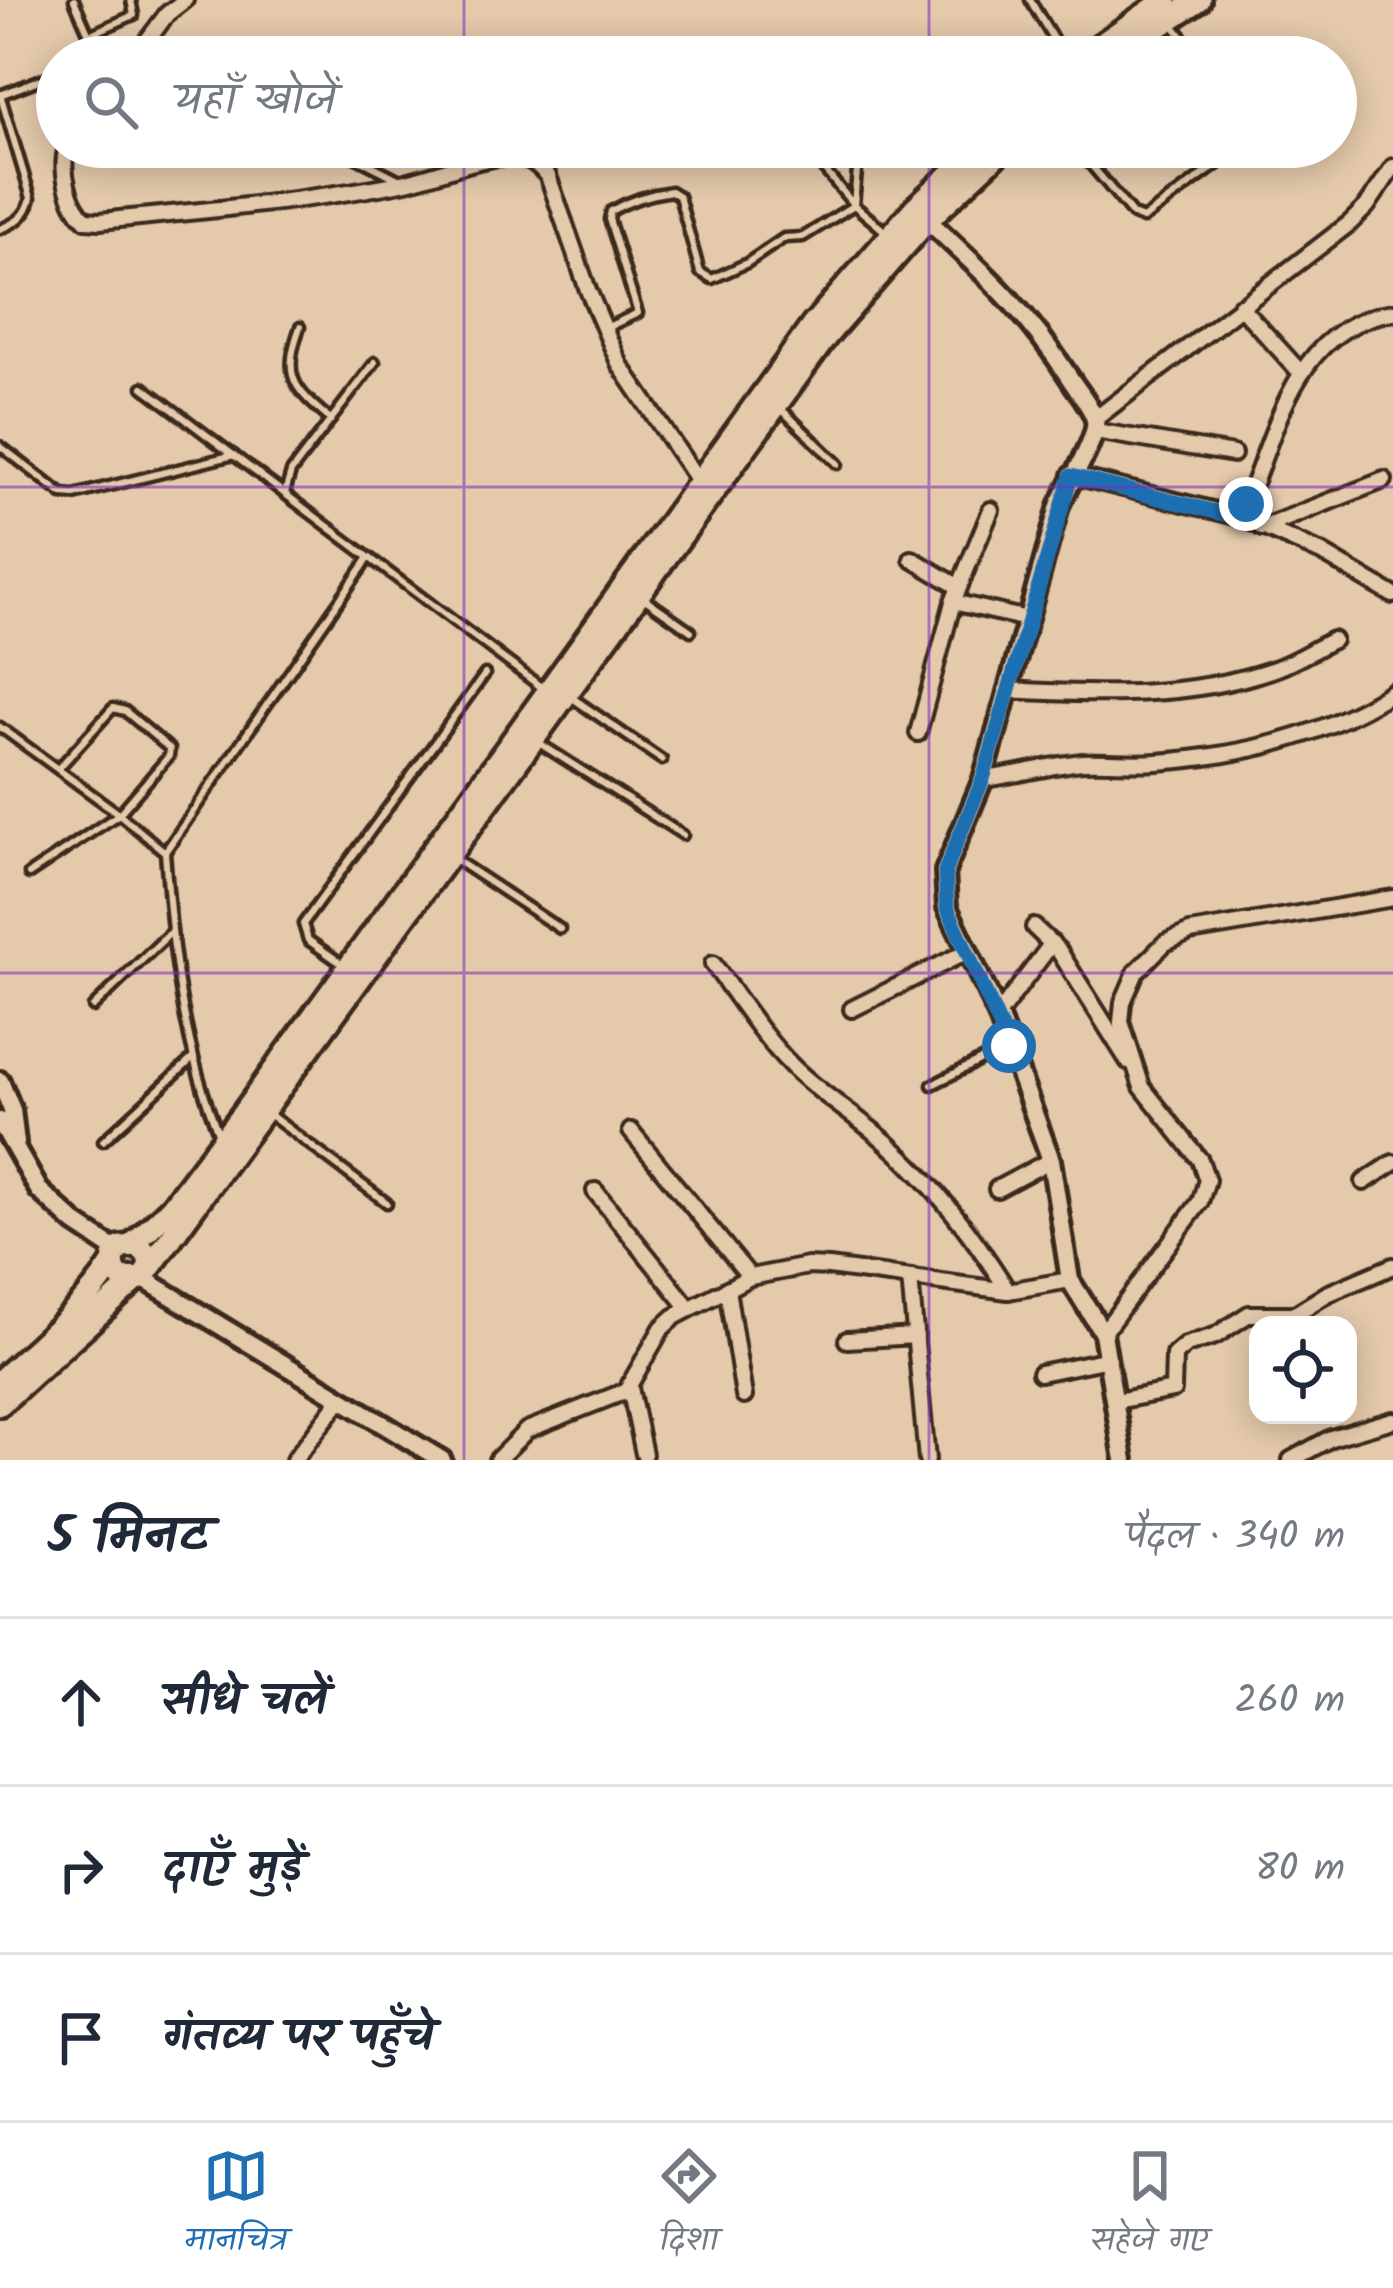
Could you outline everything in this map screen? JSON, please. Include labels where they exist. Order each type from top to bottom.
[{"type":"main road","points":[[1120,36],[1168,9],[1199,0]]},
{"type":"main road","points":[[1136,36],[1168,9]]},
{"type":"main road","points":[[0,1381],[69,1317],[121,1253],[171,1208],[348,968],[639,595],[827,335],[962,168]]},
{"type":"main road","points":[[0,1404],[142,1276],[534,740],[558,693],[699,482],[813,325],[890,236],[979,168]]},
{"type":"main road","points":[[121,1253],[148,1255],[142,1276]]},
{"type":"main road","points":[[121,1253],[117,1275],[142,1276]]},
{"type":"street","points":[[151,36],[185,0]]},
{"type":"street","points":[[1124,1460],[1102,1333],[1070,1280],[1051,1160],[998,1015],[947,907],[945,871],[983,779],[1071,476],[1095,425],[1240,306],[1350,224],[1393,167]]},
{"type":"street","points":[[64,168],[73,203],[86,220],[277,203],[405,183],[462,168]]},
{"type":"street","points":[[540,168],[548,176],[620,365],[699,482]]},
{"type":"street","points":[[921,214],[1018,305],[1043,335],[1095,425],[1233,454]]},
{"type":"street","points":[[1240,306],[1300,372]]},
{"type":"street","points":[[1240,518],[1300,372],[1351,325],[1393,312]]},
{"type":"street","points":[[1071,476],[1240,518],[1322,553],[1393,595]]},
{"type":"street","points":[[1262,528],[1384,481]]},
{"type":"street","points":[[918,733],[956,595],[991,510]]},
{"type":"street","points":[[912,559],[956,595],[1027,619]]},
{"type":"street","points":[[1006,690],[1098,695],[1171,691],[1276,668],[1333,640]]},
{"type":"street","points":[[983,779],[1081,763],[1155,763],[1292,738],[1334,725],[1393,691]]},
{"type":"street","points":[[1142,1087],[1121,1022],[1123,1002],[1136,972],[1165,944],[1190,932],[1393,898]]},
{"type":"street","points":[[1034,927],[1052,943],[1142,1087],[1200,1160],[1207,1180],[1206,1190],[1102,1333]]},
{"type":"street","points":[[998,1015],[1052,943]]},
{"type":"street","points":[[852,1009],[968,951]]},
{"type":"street","points":[[713,964],[798,1072],[881,1137],[939,1193],[969,1229],[1008,1291]]},
{"type":"street","points":[[0,1081],[12,1109],[17,1149]]},
{"type":"street","points":[[0,1121],[39,1190],[121,1253]]},
{"type":"street","points":[[631,1131],[750,1277]]},
{"type":"street","points":[[998,1189],[1051,1160]]},
{"type":"street","points":[[1364,1181],[1393,1163]]},
{"type":"street","points":[[595,1191],[689,1308]]},
{"type":"street","points":[[497,1460],[527,1430],[630,1388],[662,1328],[689,1308],[750,1277],[808,1266],[1008,1291],[1070,1280]]},
{"type":"street","points":[[1116,1401],[1173,1390],[1174,1355],[1179,1349],[1215,1336],[1241,1318],[1295,1313],[1393,1266]]},
{"type":"street","points":[[142,1276],[442,1460]]},
{"type":"street","points":[[910,1278],[927,1460]]},
{"type":"street","points":[[727,1289],[744,1396]]},
{"type":"street","points":[[848,1340],[916,1336]]},
{"type":"street","points":[[1040,1373],[1109,1359]]},
{"type":"street","points":[[630,1388],[644,1454]]},
{"type":"street","points":[[294,1460],[347,1403]]},
{"type":"street","points":[[1291,1460],[1331,1438],[1393,1420]]},
{"type":"lane","points":[[74,0],[89,35],[134,15],[131,0]]},
{"type":"lane","points":[[1030,0],[1051,36]]},
{"type":"lane","points":[[1168,9],[1185,36]]},
{"type":"lane","points":[[0,230],[28,211],[31,198],[0,94],[36,81]]},
{"type":"lane","points":[[376,168],[405,183]]},
{"type":"lane","points":[[823,168],[854,205],[890,236]]},
{"type":"lane","points":[[854,205],[857,168]]},
{"type":"lane","points":[[1094,168],[1133,215],[1143,219],[1213,168]]},
{"type":"lane","points":[[604,329],[638,313],[609,219],[619,206],[671,191],[679,196],[700,272],[712,279],[784,238],[803,237],[854,205]]},
{"type":"lane","points":[[300,327],[290,353],[292,377],[301,394],[331,421]]},
{"type":"lane","points":[[285,493],[292,472],[375,362]]},
{"type":"lane","points":[[142,387],[369,558],[558,693],[662,760]]},
{"type":"lane","points":[[776,405],[838,464]]},
{"type":"lane","points":[[0,446],[62,494],[74,495],[234,455]]},
{"type":"lane","points":[[221,1141],[194,1058],[170,932],[165,852],[369,558]]},
{"type":"lane","points":[[639,595],[691,631]]},
{"type":"lane","points":[[348,968],[308,940],[303,924],[485,674]]},
{"type":"lane","points":[[29,874],[119,814],[169,756],[170,748],[118,707],[108,712],[58,770]]},
{"type":"lane","points":[[0,727],[165,852]]},
{"type":"lane","points":[[534,740],[683,835]]},
{"type":"lane","points":[[450,856],[560,928]]},
{"type":"lane","points":[[93,1007],[170,932]]},
{"type":"lane","points":[[932,1085],[1009,1046]]},
{"type":"lane","points":[[103,1141],[194,1058]]},
{"type":"lane","points":[[265,1112],[387,1203]]},
{"type":"route","points":[[1009,1046],[947,907],[945,871],[983,779],[1071,476],[1240,518],[1246,504]]}]
